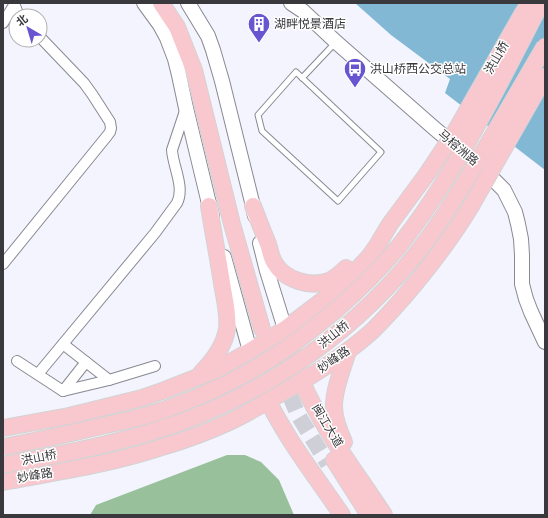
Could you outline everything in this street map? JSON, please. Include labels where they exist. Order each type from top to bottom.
[{"type":"main road","points":[[144,3],[160,25],[171,48],[179,75],[209,206],[250,351],[268,401],[300,455],[342,515]]},
{"type":"main road","points":[[161,3],[177,27],[194,70],[232,224],[265,328],[206,89],[190,38],[172,3]]},
{"type":"main road","points":[[188,3],[202,24],[211,43],[254,206],[261,248],[285,329]]},
{"type":"main road","points":[[199,3],[202,24]]},
{"type":"main road","name":"马榕洲路","points":[[291,3],[485,171],[504,190],[515,212],[518,224],[522,247],[522,284],[526,299],[545,342]]},
{"type":"main road","name":"洪山桥","points":[[390,224],[427,174],[454,132],[530,3]]},
{"type":"main road","points":[[3,447],[38,441],[145,416],[171,408],[233,381],[298,340],[323,321],[361,288],[380,268],[399,246],[423,212],[458,158],[485,112],[541,3]]},
{"type":"main road","name":"洪山桥","points":[[3,465],[104,444],[148,433],[195,417],[260,386],[285,371],[326,342],[374,301],[400,273],[429,237],[468,178],[545,46]]},
{"type":"main road","name":"妙峰路","points":[[3,482],[84,468],[136,455],[196,436],[227,423],[302,382],[348,351],[371,332],[389,314],[428,268],[460,224],[472,206],[545,76]]},
{"type":"main road","points":[[198,377],[212,362],[219,351],[224,341],[227,328],[226,305],[209,206]]},
{"type":"main road","points":[[254,206],[274,262],[281,271],[300,282],[319,283],[336,277],[390,224]]},
{"type":"main road","points":[[3,428],[69,416],[142,398],[216,370],[285,329],[334,291],[353,274],[368,257],[390,224]]},
{"type":"main road","name":"闽江大道","points":[[285,329],[302,382],[326,426],[384,515]]},
{"type":"main road","points":[[348,351],[335,397],[335,416],[340,432],[365,484]]},
{"type":"main road","points":[[361,515],[331,462],[369,515]]},
{"type":"street","points":[[3,23],[14,4]]},
{"type":"street","points":[[3,264],[107,136],[111,128],[110,122],[84,83],[48,45]]},
{"type":"street","points":[[38,374],[155,233],[177,203],[180,194],[172,150],[186,108]]},
{"type":"street","points":[[63,344],[109,380]]},
{"type":"street","points":[[17,361],[63,391],[109,380],[155,366]]},
{"type":"street","points":[[63,391],[86,362]]},
{"type":"lane","points":[[302,78],[336,42]]},
{"type":"lane","points":[[296,72],[302,78],[381,152],[338,202],[262,131],[258,115],[296,72]]},
{"type":"green space","points":[[227,455],[245,455],[261,462],[279,480],[294,515],[90,515],[96,505]]},
{"type":"water","points":[[355,3],[545,3],[545,170],[445,93],[450,79],[391,35]]},
{"type":"tunnel","points":[[262,329],[298,415],[328,464]]},
{"type":"place","name":"湖畔悦景酒店","points":[[259,44]]},
{"type":"place","name":"洪山桥西公交总站","points":[[355,88]]}]
